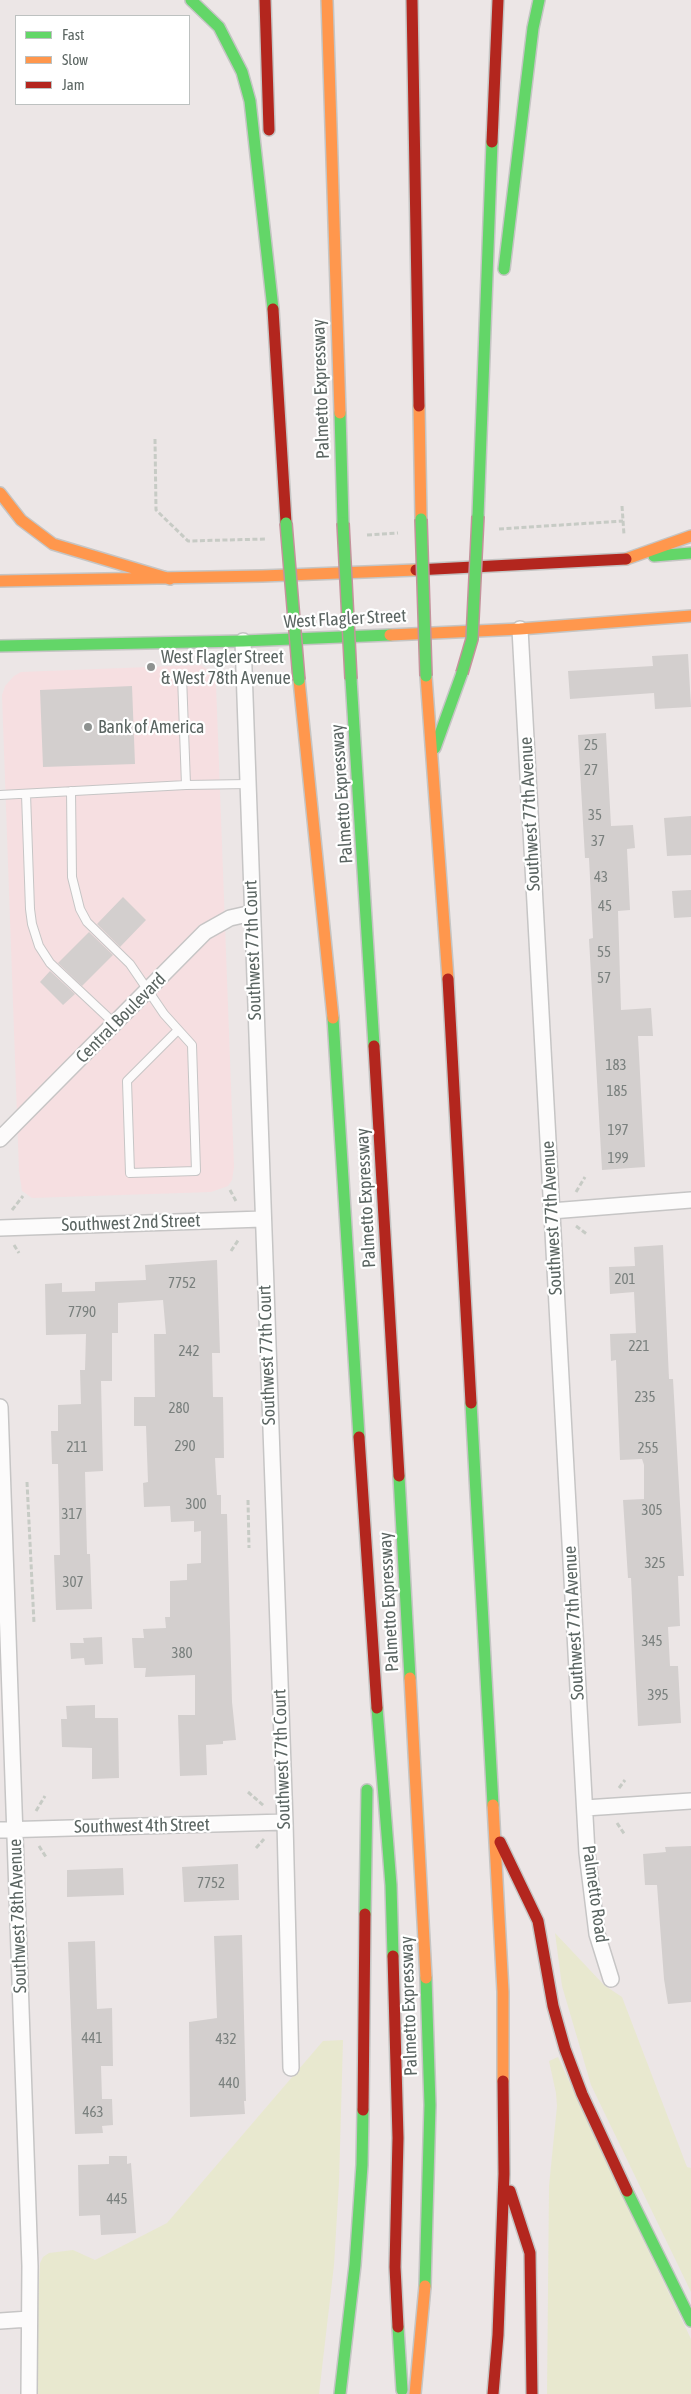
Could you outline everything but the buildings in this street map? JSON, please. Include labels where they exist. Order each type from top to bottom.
[{"type":"main road","points":[[191,0],[219,27],[242,72],[250,101],[271,284],[286,524],[299,680],[337,1059],[370,1614],[391,1885],[398,2138],[395,2267],[403,2394]]},
{"type":"main road","points":[[265,0],[270,139]]},
{"type":"main road","name":"Palmetto Expressway","points":[[327,0],[343,523],[351,678],[364,857],[426,1955],[429,2189],[426,2270],[415,2394]]},
{"type":"main road","points":[[412,0],[421,519],[426,676],[448,978],[503,1992],[504,2174],[494,2394]]},
{"type":"main road","points":[[431,758],[472,640],[498,0]]},
{"type":"main road","points":[[502,283],[533,28],[539,0]]},
{"type":"main road","points":[[270,179],[271,284]]},
{"type":"main road","points":[[484,351],[498,300]]},
{"type":"main road","points":[[0,493],[21,520],[53,544],[170,579]]},
{"type":"main road","points":[[626,558],[691,536]]},
{"type":"main road","points":[[0,581],[170,579],[479,568],[691,553]]},
{"type":"main road","name":"West Flagler Street","points":[[0,646],[243,642],[520,629],[691,616]]},
{"type":"main road","points":[[368,1742],[370,1614]]},
{"type":"main road","points":[[340,2394],[354,2274],[362,2165],[368,1782]]},
{"type":"main road","points":[[495,1830],[538,1921],[553,2006],[565,2049],[582,2094],[610,2156],[691,2321]]},
{"type":"main road","points":[[504,2174],[530,2253],[532,2394]]},
{"type":"street","name":"Southwest 77th Avenue","points":[[520,629],[585,1808]]},
{"type":"street","name":"Southwest 77th Court","points":[[243,642],[262,1219],[285,1822],[291,2068]]},
{"type":"street","name":"Central Boulevard","points":[[0,1139],[205,932],[230,918],[252,913]]},
{"type":"street","points":[[551,1211],[691,1200]]},
{"type":"street","name":"Southwest 2nd Street","points":[[0,1228],[262,1219]]},
{"type":"street","name":"Southwest 78th Avenue","points":[[0,1407],[30,2266],[29,2394]]},
{"type":"street","points":[[585,1808],[691,1802]]},
{"type":"street","name":"Palmetto Road","points":[[585,1808],[597,1934],[611,1979]]},
{"type":"street","name":"Southwest 4th Street","points":[[0,1830],[285,1822]]},
{"type":"street","points":[[0,2321],[29,2320]]},
{"type":"lane","points":[[182,676],[186,786]]},
{"type":"lane","points":[[0,795],[248,784]]},
{"type":"lane","points":[[71,791],[72,877],[80,910],[87,922],[130,964],[164,1014],[192,1045],[196,1171],[130,1173],[127,1081],[178,1030]]},
{"type":"lane","points":[[26,794],[30,909],[32,924],[39,946],[50,963],[115,1024]]},
{"type":"path","points":[[155,439],[156,510],[188,541],[202,540]]},
{"type":"path","points":[[622,506],[626,558]]},
{"type":"path","points":[[574,1195],[585,1177]]},
{"type":"path","points":[[230,1190],[239,1205]]},
{"type":"path","points":[[10,1212],[23,1196]]},
{"type":"path","points":[[576,1226],[588,1236]]},
{"type":"path","points":[[231,1251],[239,1239]]},
{"type":"path","points":[[12,1242],[19,1253]]},
{"type":"path","points":[[27,1482],[34,1623]]},
{"type":"path","points":[[248,1500],[249,1548]]},
{"type":"path","points":[[248,1792],[264,1806]]},
{"type":"path","points":[[35,1812],[45,1796]]},
{"type":"path","points":[[614,1818],[624,1835]]},
{"type":"path","points":[[256,1848],[265,1838]]},
{"type":"path","points":[[36,1841],[46,1856]]},
{"type":"shaded area","points":[[200,665],[213,675],[216,684],[234,1167],[232,1180],[228,1186],[211,1192],[32,1198],[22,1191],[19,1171],[2,695],[5,686],[14,676],[21,672]]},
{"type":"green space","points":[[555,1933],[604,1985],[622,1997],[687,2167],[691,2168],[691,2292],[591,2085],[562,1986]]},
{"type":"green space","points":[[343,2040],[339,2182],[334,2265],[319,2394],[38,2394],[36,2338],[40,2263],[43,2257],[49,2253],[73,2250],[95,2260],[167,2223],[323,2041]]},
{"type":"green space","points":[[558,2057],[691,2339],[691,2394],[547,2394],[549,2186],[557,2106],[549,2061]]},
{"type":"traffic: fast","points":[[191,0],[219,27],[242,72],[250,101],[273,309]]},
{"type":"traffic: fast","points":[[504,269],[533,28],[539,0]]},
{"type":"traffic: fast","points":[[478,516],[492,142]]},
{"type":"traffic: fast","points":[[340,413],[343,523]]},
{"type":"traffic: fast","points":[[462,673],[472,639],[478,516]]},
{"type":"traffic: fast","points":[[421,519],[426,676]]},
{"type":"traffic: fast","points":[[286,523],[299,680]]},
{"type":"traffic: fast","points":[[343,523],[351,679]]},
{"type":"traffic: fast","points":[[654,556],[691,553]]},
{"type":"traffic: fast","points":[[0,646],[243,641],[390,635]]},
{"type":"traffic: fast","points":[[435,748],[462,673]]},
{"type":"traffic: fast","points":[[351,679],[374,1046]]},
{"type":"traffic: fast","points":[[333,1018],[359,1437]]},
{"type":"traffic: fast","points":[[471,1403],[493,1805]]},
{"type":"traffic: fast","points":[[399,1476],[410,1678]]},
{"type":"traffic: fast","points":[[377,1708],[391,1885],[393,1956]]},
{"type":"traffic: fast","points":[[365,1914],[367,1790]]},
{"type":"traffic: fast","points":[[425,2286],[430,2105],[426,1978]]},
{"type":"traffic: fast","points":[[340,2394],[355,2265],[362,2165],[363,2110]]},
{"type":"traffic: fast","points":[[627,2191],[691,2321]]},
{"type":"traffic: fast","points":[[398,2327],[402,2390]]},
{"type":"traffic: slow","points":[[327,0],[340,413]]},
{"type":"traffic: slow","points":[[419,406],[421,519]]},
{"type":"traffic: slow","points":[[0,493],[21,520],[53,544],[170,579]]},
{"type":"traffic: slow","points":[[626,559],[691,536]]},
{"type":"traffic: slow","points":[[0,581],[262,576],[416,570]]},
{"type":"traffic: slow","points":[[390,635],[520,629],[691,616]]},
{"type":"traffic: slow","points":[[426,676],[448,979]]},
{"type":"traffic: slow","points":[[299,680],[333,1018]]},
{"type":"traffic: slow","points":[[410,1678],[426,1978]]},
{"type":"traffic: slow","points":[[493,1805],[503,1992],[503,2081]]},
{"type":"traffic: slow","points":[[415,2394],[425,2286]]},
{"type":"traffic: jam","points":[[265,0],[269,130]]},
{"type":"traffic: jam","points":[[412,0],[419,406]]},
{"type":"traffic: jam","points":[[492,142],[498,0]]},
{"type":"traffic: jam","points":[[273,309],[286,523]]},
{"type":"traffic: jam","points":[[416,570],[626,559]]},
{"type":"traffic: jam","points":[[448,979],[471,1403]]},
{"type":"traffic: jam","points":[[374,1046],[399,1476]]},
{"type":"traffic: jam","points":[[359,1437],[377,1708]]},
{"type":"traffic: jam","points":[[500,1842],[538,1921],[553,2006],[565,2049],[582,2094],[627,2191]]},
{"type":"traffic: jam","points":[[363,2110],[365,1914]]},
{"type":"traffic: jam","points":[[393,1956],[398,2138],[395,2267],[398,2327]]},
{"type":"traffic: jam","points":[[493,2394],[498,2335],[504,2174],[503,2081]]},
{"type":"traffic: jam","points":[[510,2191],[530,2253],[532,2394]]},
{"type":"place","name":"West Flagler Street & West 78th Avenue","points":[[151,667]]},
{"type":"place","name":"Bank of America","points":[[88,727]]}]
